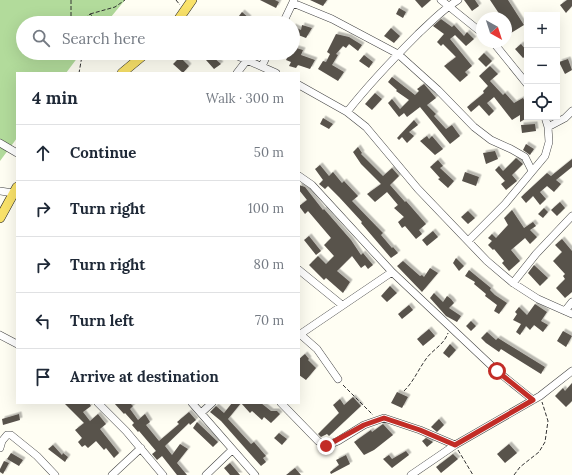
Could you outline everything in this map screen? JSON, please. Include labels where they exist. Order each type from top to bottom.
[{"type":"main road","points":[[181,16],[192,0]]},
{"type":"main road","points":[[123,72],[138,60]]},
{"type":"main road","points":[[0,218],[15,190]]},
{"type":"street","points":[[441,0],[476,28]]},
{"type":"street","points":[[347,112],[370,83],[398,54],[447,6],[458,0]]},
{"type":"street","points":[[286,16],[294,1],[332,19],[398,54],[461,112],[474,127],[491,140],[512,149],[524,157],[532,171]]},
{"type":"street","points":[[498,48],[524,80]]},
{"type":"street","points":[[237,72],[247,60],[274,72]]},
{"type":"street","points":[[262,66],[265,60]]},
{"type":"street","points":[[300,86],[347,112],[366,127],[418,189],[487,261],[513,283],[538,298],[569,313],[572,302]]},
{"type":"street","points":[[548,127],[565,118],[572,111]]},
{"type":"street","points":[[468,241],[505,204],[545,156],[549,142],[546,120]]},
{"type":"street","points":[[0,143],[16,152]]},
{"type":"street","points":[[300,177],[312,185],[392,272],[450,327],[497,371],[536,398]]},
{"type":"street","points":[[0,191],[15,190]]},
{"type":"street","points":[[513,283],[536,254],[572,216]]},
{"type":"street","points":[[300,271],[342,305]]},
{"type":"street","points":[[338,379],[317,349],[300,335],[392,272]]},
{"type":"street","points":[[0,335],[16,343]]},
{"type":"street","points":[[411,475],[455,445],[536,398],[572,371]]},
{"type":"street","points":[[99,404],[141,448],[163,475]]},
{"type":"street","points":[[193,404],[255,475]]},
{"type":"street","points":[[201,413],[211,404]]},
{"type":"street","points":[[282,404],[318,441],[326,446],[378,419],[389,419],[455,445]]},
{"type":"street","points":[[0,448],[4,438],[7,435],[12,435],[37,456],[55,475]]},
{"type":"street","points":[[112,475],[141,448]]},
{"type":"street","points":[[206,475],[232,450]]},
{"type":"path","points":[[71,0],[71,16]]},
{"type":"path","points":[[90,14],[115,7],[125,0]]},
{"type":"path","points":[[79,72],[81,60]]},
{"type":"path","points":[[404,391],[414,381],[426,358],[440,347],[447,337],[450,327]]},
{"type":"path","points":[[338,379],[378,419]]},
{"type":"path","points":[[514,475],[520,467],[539,452],[545,442],[548,421],[536,398]]},
{"type":"path","points":[[455,445],[473,475]]},
{"type":"green space","points":[[0,0],[125,0],[112,16],[16,16],[16,60],[76,60],[67,72],[16,72],[16,139],[0,161]]},
{"type":"building","points":[[260,0],[275,0],[279,2],[276,8]]},
{"type":"building","points":[[310,0],[327,0],[323,6]]},
{"type":"building","points":[[415,0],[431,0],[422,8]]},
{"type":"building","points":[[464,0],[475,0],[479,6],[472,11]]},
{"type":"building","points":[[490,0],[508,0],[524,25],[512,32],[512,12],[498,12]]},
{"type":"building","points":[[567,0],[572,0],[572,6],[566,13],[560,5]]},
{"type":"building","points":[[399,8],[406,12],[403,18],[396,14]]},
{"type":"building","points":[[242,12],[247,16],[239,16]]},
{"type":"building","points":[[441,19],[452,27],[454,25],[464,36],[467,32],[474,39],[466,46],[455,35],[450,39],[472,66],[465,72],[468,75],[460,82],[444,66],[456,57],[443,44],[441,46],[437,42],[444,34],[433,26]]},
{"type":"building","points":[[302,25],[312,28],[306,38],[300,36]]},
{"type":"building","points":[[391,28],[400,36],[394,43],[384,36]]},
{"type":"building","points":[[336,34],[349,37],[362,45],[358,51],[349,44],[346,48],[343,46],[336,54],[338,55],[332,65],[344,72],[338,81],[318,69],[323,61],[326,62],[330,54],[327,52]]},
{"type":"building","points":[[521,44],[524,48],[524,57],[523,58],[515,49]]},
{"type":"building","points":[[300,49],[303,50],[301,55],[315,60],[310,69],[298,65],[296,68],[289,66],[291,62],[286,60],[300,60]]},
{"type":"building","points":[[484,53],[492,61],[486,67],[478,59]]},
{"type":"building","points":[[364,55],[373,62],[369,68],[359,61]]},
{"type":"building","points":[[568,59],[572,70],[565,74],[560,62]]},
{"type":"building","points":[[177,60],[183,60],[189,66],[184,72],[182,72],[173,64]]},
{"type":"building","points":[[206,60],[216,60],[221,64],[214,69]]},
{"type":"building","points":[[490,66],[498,74],[490,81],[503,95],[505,93],[514,103],[523,98],[524,120],[520,122],[520,115],[512,120],[494,97],[487,103],[494,111],[489,116],[479,105],[471,112],[467,107],[484,93],[483,91],[488,86],[479,76]]},
{"type":"building","points":[[392,77],[415,95],[419,91],[417,89],[424,84],[436,98],[427,105],[436,114],[434,116],[446,129],[452,125],[460,136],[450,144],[420,107],[407,117],[404,113],[399,117],[388,103],[392,99],[400,109],[409,100],[396,91],[397,90],[388,82]]},
{"type":"building","points":[[375,93],[382,99],[372,110],[365,104]]},
{"type":"building","points":[[323,118],[333,124],[329,129],[320,124]]},
{"type":"building","points":[[414,120],[418,125],[409,132],[414,136],[407,143],[402,137],[399,140],[397,138]]},
{"type":"building","points":[[535,124],[536,131],[522,133],[521,125]]},
{"type":"building","points":[[427,136],[429,139],[432,136],[443,149],[435,155],[420,141]]},
{"type":"building","points":[[526,144],[534,149],[530,155],[523,150]]},
{"type":"building","points":[[358,147],[362,153],[361,154],[383,176],[392,168],[399,176],[390,185],[426,224],[419,230],[422,234],[416,239],[405,226],[402,228],[398,222],[404,217],[394,208],[398,205],[387,192],[375,202],[367,194],[381,184],[361,164],[353,152]]},
{"type":"building","points":[[495,151],[498,159],[486,164],[483,153]]},
{"type":"building","points":[[516,158],[523,164],[512,175],[517,181],[506,190],[501,184],[505,181],[495,170],[499,166],[503,171]]},
{"type":"building","points":[[572,159],[572,167],[556,180],[561,184],[554,192],[547,186],[540,192],[546,199],[540,205],[533,196],[526,203],[521,197],[547,173],[551,176]]},
{"type":"building","points":[[438,160],[443,166],[440,168],[454,181],[448,188],[438,179],[440,178],[430,167]]},
{"type":"building","points":[[320,165],[329,176],[333,172],[342,183],[344,181],[358,196],[352,201],[383,233],[381,235],[398,253],[391,258],[361,223],[362,222],[339,197],[328,186],[325,189],[319,184],[323,180],[315,169]]},
{"type":"building","points":[[465,172],[479,177],[476,186],[462,181]]},
{"type":"building","points":[[300,185],[305,187],[323,210],[324,209],[351,240],[361,255],[363,253],[373,265],[368,269],[365,265],[361,268],[352,256],[337,271],[350,282],[343,293],[326,278],[324,280],[309,265],[318,256],[326,264],[334,256],[324,245],[331,238],[308,211],[305,214],[300,207],[300,205],[307,200],[300,191]]},
{"type":"building","points":[[560,202],[565,208],[557,216],[551,210]]},
{"type":"building","points":[[544,208],[548,212],[543,218],[538,214]]},
{"type":"building","points":[[512,210],[524,228],[533,222],[536,226],[530,230],[537,237],[530,244],[525,238],[511,250],[520,261],[509,271],[502,263],[504,261],[494,249],[493,250],[488,245],[492,241],[488,238],[492,234],[496,238],[508,225],[504,218]]},
{"type":"building","points":[[468,211],[475,218],[468,224],[461,217]]},
{"type":"building","points":[[433,231],[438,237],[427,246],[422,240]]},
{"type":"building","points":[[309,236],[321,251],[316,255],[304,240]]},
{"type":"building","points":[[562,239],[572,251],[572,292],[565,298],[556,288],[565,279],[563,276],[565,274],[553,261],[562,252],[555,245]]},
{"type":"building","points":[[456,258],[464,266],[459,271],[453,263]]},
{"type":"building","points":[[403,261],[420,276],[422,275],[424,277],[430,268],[438,273],[422,292],[397,266]]},
{"type":"building","points":[[534,265],[548,278],[540,286],[528,273]]},
{"type":"building","points":[[469,270],[491,288],[490,290],[495,295],[507,303],[499,314],[494,311],[497,305],[485,296],[486,294],[474,284],[475,282],[465,276]]},
{"type":"building","points":[[390,286],[397,293],[387,302],[381,296]]},
{"type":"building","points":[[434,293],[443,302],[447,296],[451,299],[454,303],[449,308],[461,316],[457,322],[446,316],[430,298]]},
{"type":"building","points":[[535,304],[547,312],[541,321],[548,325],[543,332],[534,325],[530,330],[526,326],[520,335],[516,332],[521,324],[513,320],[517,314],[515,312],[519,307],[527,315]]},
{"type":"building","points":[[409,305],[413,310],[402,319],[398,314]]},
{"type":"building","points":[[471,321],[476,326],[471,331],[466,326]]},
{"type":"building","points":[[429,329],[435,336],[423,346],[417,339]]},
{"type":"building","points":[[563,331],[572,336],[566,347],[557,341]]},
{"type":"building","points":[[487,332],[496,340],[498,338],[545,367],[541,374],[501,349],[499,352],[486,343],[481,338]]},
{"type":"building","points":[[450,344],[456,350],[449,358],[443,353]]},
{"type":"building","points":[[305,354],[309,359],[308,360],[316,368],[306,380],[300,376],[300,358]]},
{"type":"building","points":[[572,383],[572,401],[566,407],[555,396],[563,388],[565,391]]},
{"type":"building","points":[[397,392],[408,397],[402,408],[391,403]]},
{"type":"building","points":[[353,397],[361,406],[329,436],[327,434],[321,437],[318,434],[339,413],[333,405],[340,399],[344,405]]},
{"type":"building","points":[[65,404],[90,404],[91,406],[83,412],[90,421],[98,414],[106,424],[100,429],[119,453],[114,458],[106,448],[104,450],[96,441],[88,448],[85,445],[82,447],[78,442],[82,438],[75,430],[84,423]]},
{"type":"building","points":[[115,404],[131,404],[133,406],[130,409],[138,420],[145,414],[150,422],[146,425],[159,441],[179,424],[177,422],[189,412],[196,420],[190,425],[189,423],[165,446],[172,455],[180,444],[188,449],[177,463],[187,475],[177,475],[162,456],[157,460],[152,454],[156,451],[132,425],[134,423],[125,413],[124,414]]},
{"type":"building","points":[[231,404],[240,404],[228,419],[251,444],[254,442],[266,456],[263,458],[266,462],[261,466],[221,421],[210,412],[216,406],[224,413]]},
{"type":"building","points":[[242,404],[262,404],[271,411],[277,411],[280,414],[271,423],[264,417],[262,420],[252,411],[250,413]]},
{"type":"building","points":[[19,414],[20,420],[3,425],[2,419]]},
{"type":"building","points":[[439,419],[444,425],[437,432],[431,427]]},
{"type":"building","points":[[197,422],[218,442],[213,447],[193,428]]},
{"type":"building","points":[[383,424],[393,435],[374,450],[364,455],[354,442],[371,430],[372,432]]},
{"type":"building","points":[[279,433],[287,439],[282,445],[274,438]]},
{"type":"building","points":[[426,438],[433,442],[427,447],[422,441]]},
{"type":"building","points":[[509,444],[517,453],[505,463],[497,454]]},
{"type":"building","points":[[53,445],[62,455],[63,453],[68,457],[65,462],[48,449]]},
{"type":"building","points":[[406,451],[409,455],[392,468],[383,459],[389,455],[392,459]]},
{"type":"building","points":[[11,453],[23,460],[19,466],[7,459]]},
{"type":"building","points":[[453,454],[458,459],[441,473],[436,467]]},
{"type":"building","points":[[346,455],[350,464],[331,474],[330,472],[339,465],[336,460]]},
{"type":"building","points":[[4,461],[9,463],[3,474],[0,472],[0,469]]},
{"type":"building","points":[[230,463],[240,475],[230,475],[224,468]]},
{"type":"building","points":[[295,468],[301,475],[286,475]]},
{"type":"route","points":[[326,446],[338,441],[364,425],[384,418],[420,430],[455,445],[533,400],[497,371]]}]
